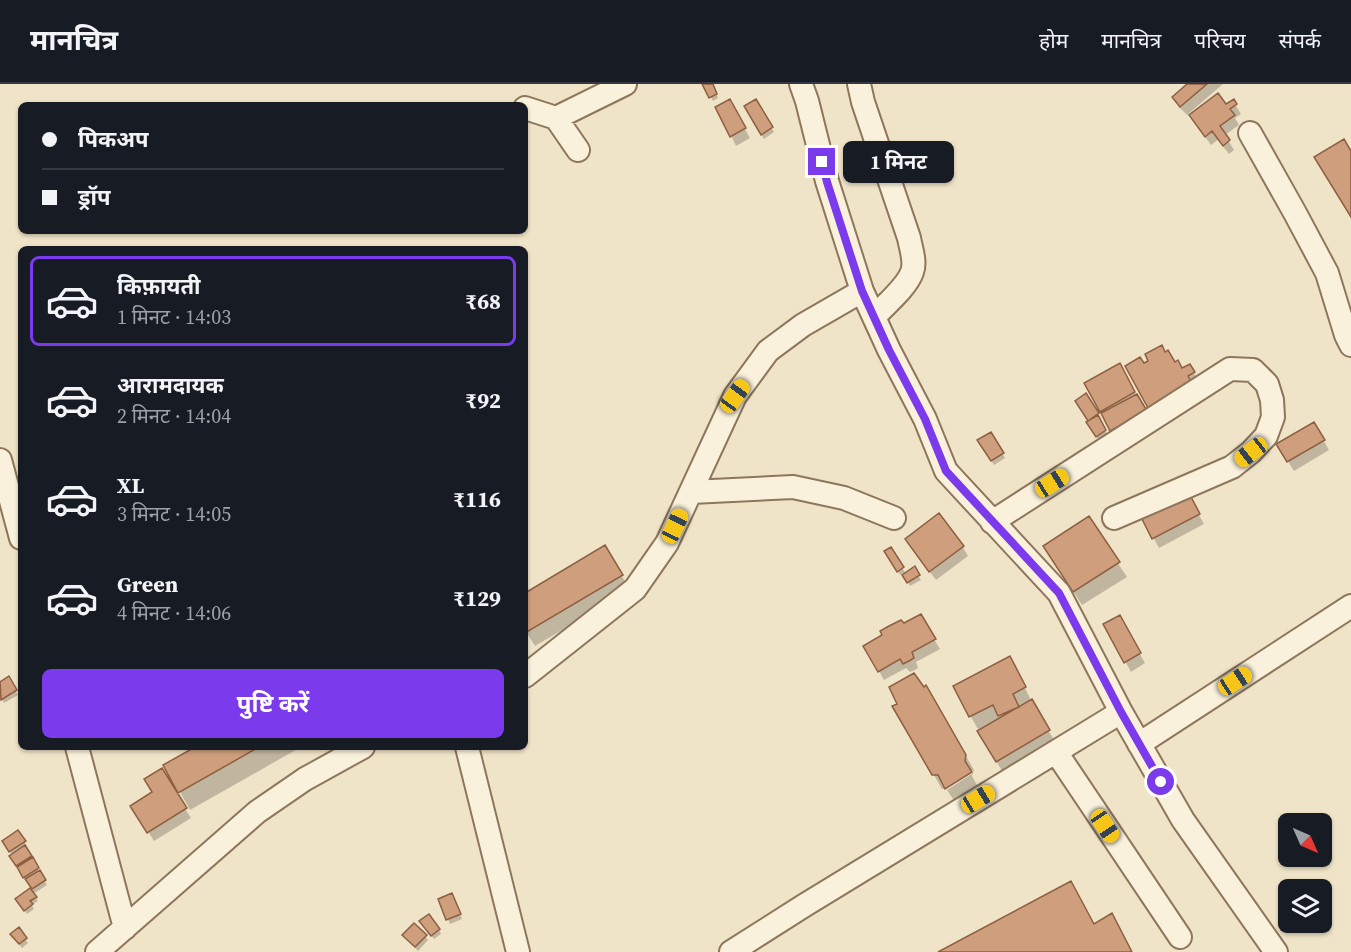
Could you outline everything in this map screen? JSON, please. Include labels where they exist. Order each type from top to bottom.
[{"type":"street","points":[[556,118],[625,84]]},
{"type":"street","points":[[801,84],[827,182],[862,291],[925,419],[946,471],[1059,593],[1121,712],[1184,820],[1276,952]]},
{"type":"street","points":[[859,84],[909,238],[913,257],[912,272],[904,285],[874,317]]},
{"type":"street","points":[[528,109],[556,118],[578,150]]},
{"type":"street","points":[[1250,134],[1327,273],[1351,345]]},
{"type":"street","points":[[528,674],[635,589],[667,543],[735,396],[768,351],[803,324],[862,291]]},
{"type":"street","points":[[992,522],[1230,369],[1252,370],[1267,384],[1272,400],[1273,417],[1266,436],[1251,452],[1232,467],[1114,518]]},
{"type":"street","points":[[0,460],[18,527]]},
{"type":"street","points":[[691,492],[793,487],[844,498],[894,518]]},
{"type":"street","points":[[1139,744],[1351,606]]},
{"type":"street","points":[[731,952],[1121,712]]},
{"type":"street","points":[[78,750],[125,928]]},
{"type":"street","points":[[97,952],[257,812],[305,779],[358,750]]},
{"type":"street","points":[[468,750],[518,952]]},
{"type":"street","points":[[1056,752],[1180,937]]},
{"type":"building","points":[[702,84],[713,84],[717,94],[709,98]]},
{"type":"building","points":[[1187,84],[1207,84],[1180,107],[1172,97]]},
{"type":"building","points":[[1218,93],[1226,104],[1234,99],[1237,104],[1230,109],[1235,115],[1220,126],[1230,140],[1223,146],[1212,131],[1205,137],[1189,115]]},
{"type":"building","points":[[730,99],[746,128],[730,137],[715,107]]},
{"type":"building","points":[[756,99],[773,127],[761,135],[744,106]]},
{"type":"building","points":[[1344,139],[1351,151],[1351,217],[1314,157]]},
{"type":"building","points":[[1162,345],[1165,352],[1168,350],[1175,362],[1178,360],[1182,368],[1190,364],[1195,372],[1188,376],[1192,383],[1148,408],[1125,366],[1140,357],[1144,363],[1148,361],[1145,354]]},
{"type":"building","points":[[1120,363],[1135,392],[1100,412],[1084,383]]},
{"type":"building","points":[[1086,393],[1099,413],[1088,421],[1075,401]]},
{"type":"building","points":[[1137,394],[1147,411],[1110,431],[1101,413]]},
{"type":"building","points":[[1098,415],[1106,430],[1096,437],[1086,422]]},
{"type":"building","points":[[1314,422],[1325,440],[1287,462],[1276,444]]},
{"type":"building","points":[[991,432],[1004,453],[991,461],[977,440]]},
{"type":"building","points":[[1189,493],[1200,514],[1152,539],[1142,519]]},
{"type":"building","points":[[939,513],[964,546],[929,572],[905,539]]},
{"type":"building","points":[[1089,516],[1120,562],[1073,592],[1043,546]]},
{"type":"building","points":[[605,545],[623,575],[528,631],[528,591]]},
{"type":"building","points":[[891,547],[904,567],[897,572],[884,551]]},
{"type":"building","points":[[915,566],[920,575],[907,583],[902,575]]},
{"type":"building","points":[[921,614],[936,639],[912,652],[914,658],[909,661],[903,664],[900,659],[878,672],[863,646],[882,635],[880,631],[889,626],[901,620],[904,623]]},
{"type":"building","points":[[1120,615],[1141,653],[1124,663],[1103,624]]},
{"type":"building","points":[[1010,656],[1026,687],[1013,694],[1019,707],[998,716],[993,705],[969,717],[953,686]]},
{"type":"building","points":[[914,673],[924,687],[926,685],[966,755],[965,761],[972,772],[945,789],[938,775],[932,775],[892,706],[897,704],[889,687]]},
{"type":"building","points":[[9,676],[17,690],[1,700],[0,682]]},
{"type":"building","points":[[1032,699],[1050,730],[996,762],[977,731]]},
{"type":"building","points":[[190,750],[254,750],[178,793],[163,765]]},
{"type":"building","points":[[162,768],[187,808],[147,833],[130,806],[152,792],[144,779]]},
{"type":"building","points":[[18,830],[26,841],[9,852],[2,841]]},
{"type":"building","points":[[25,845],[32,856],[16,866],[9,856]]},
{"type":"building","points":[[33,857],[39,868],[23,878],[17,867]]},
{"type":"building","points":[[40,870],[46,880],[32,889],[25,879]]},
{"type":"building","points":[[1071,881],[1094,924],[1112,913],[1132,952],[938,952]]},
{"type":"building","points":[[30,888],[37,897],[30,901],[33,904],[24,911],[15,899]]},
{"type":"building","points":[[452,893],[461,914],[446,920],[438,899]]},
{"type":"building","points":[[429,914],[440,929],[431,936],[419,921]]},
{"type":"building","points":[[414,923],[427,935],[415,947],[402,935]]},
{"type":"building","points":[[19,927],[27,938],[19,944],[10,934]]},
{"type":"route","points":[[822,162],[862,291],[889,350],[925,419],[946,471],[1059,593],[1121,712],[1161,782]]}]
